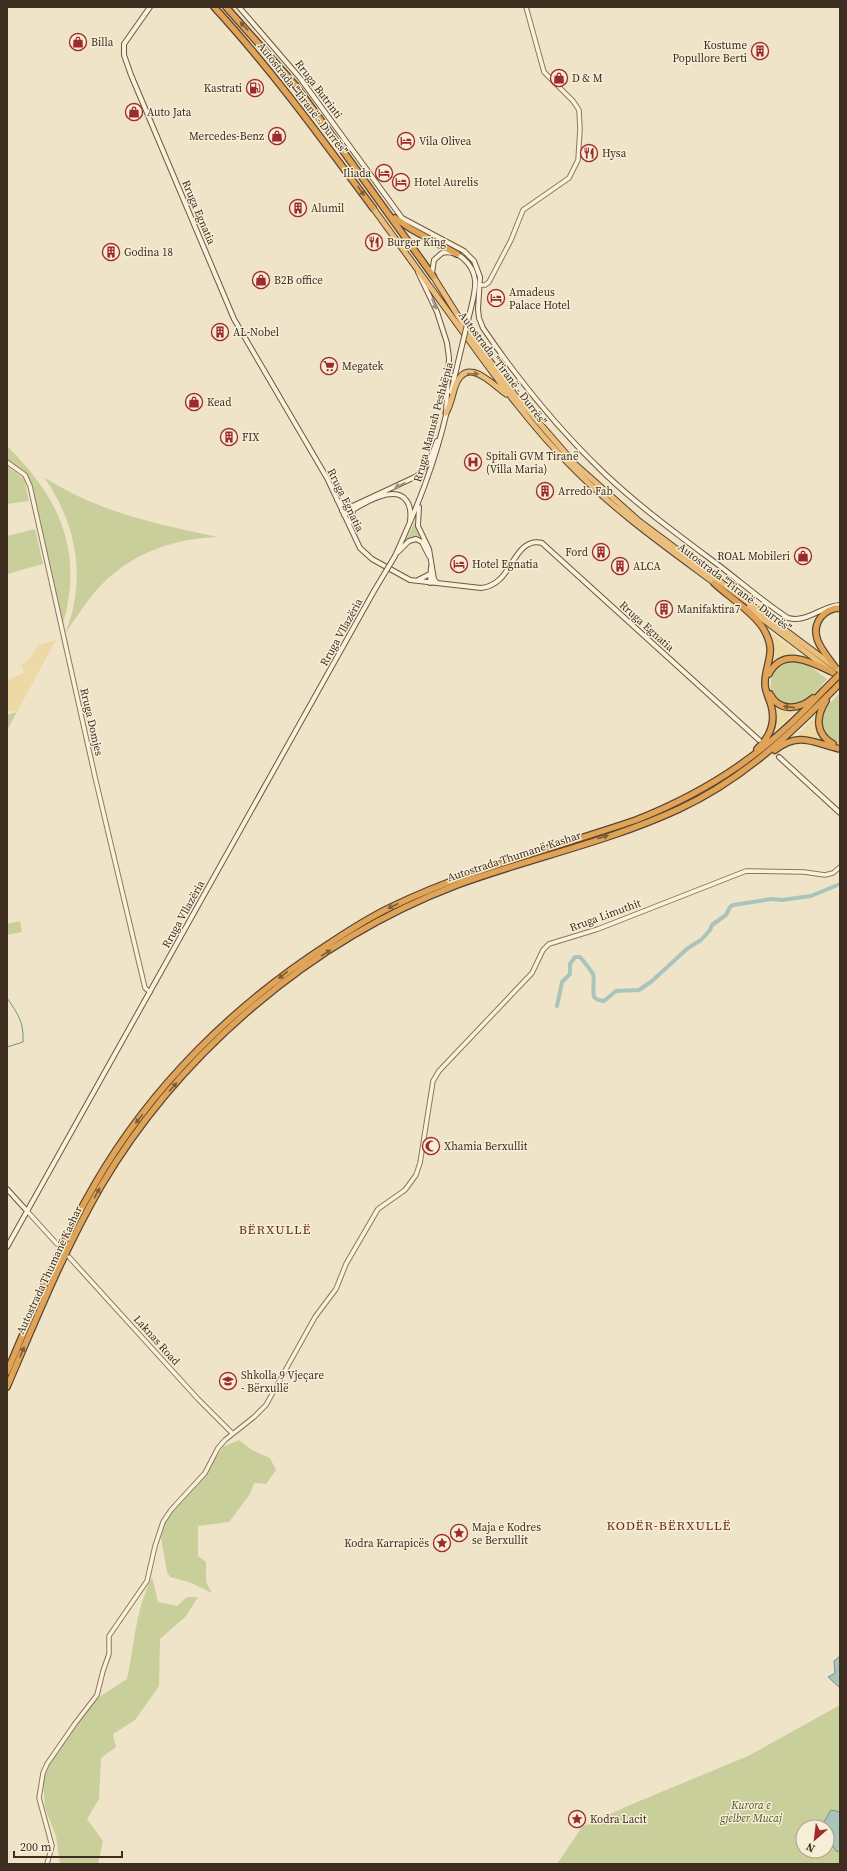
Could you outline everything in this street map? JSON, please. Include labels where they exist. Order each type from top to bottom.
[{"type":"highway","name":"Autostrada \"Tiranë - Durrës\"","points":[[214,7],[287,91],[509,396],[544,437],[588,482],[637,525],[714,583],[836,670]]},
{"type":"highway","name":"Autostrada \"Tiranë - Durrës\"","points":[[226,7],[297,87],[389,213],[433,276],[465,327],[515,395],[575,464],[640,521],[836,670],[839,677]]},
{"type":"highway","points":[[389,213],[401,220],[411,229],[457,254]]},
{"type":"highway","points":[[446,413],[457,382],[463,375],[470,373],[483,375],[509,396]]},
{"type":"highway","points":[[711,783],[762,744],[770,731],[772,720],[771,708],[766,688],[771,653],[766,633],[756,619],[714,583]]},
{"type":"highway","points":[[836,670],[820,646],[816,633],[817,625],[822,616],[840,606]]},
{"type":"highway","points":[[826,693],[804,705],[788,708],[780,705],[772,698],[767,683],[773,668],[786,659],[805,660],[836,670]]},
{"type":"highway","name":"Autostrada Thumanë Kashar","points":[[7,1372],[60,1249],[100,1176],[129,1133],[161,1092],[221,1028],[250,1001],[288,972],[360,923],[446,883],[535,852],[636,820],[704,792],[718,789],[767,753],[826,693],[839,677]]},
{"type":"highway","points":[[826,693],[820,713],[818,727],[828,742],[840,748]]},
{"type":"highway","name":"Autostrada Thumanë Kashar","points":[[7,1388],[65,1254],[110,1172],[146,1120],[176,1083],[225,1032],[254,1006],[316,960],[362,931],[415,903],[500,870],[614,834],[654,819],[704,792],[711,783],[762,749],[826,693]]},
{"type":"highway","points":[[718,789],[778,748],[793,741],[812,740],[840,748]]},
{"type":"main road","name":"Rruga Egnatia","points":[[150,7],[124,44],[124,55],[131,75],[234,319],[316,458],[358,544],[368,556],[402,576],[415,581],[473,588],[490,586],[502,578],[526,545],[535,542],[542,543],[759,740]]},
{"type":"main road","name":"Rruga Butrinti","points":[[239,7],[300,78],[379,186],[401,220]]},
{"type":"main road","points":[[401,220],[468,254],[479,269],[481,285],[478,318],[483,328],[522,382],[554,420],[606,475],[655,517],[788,618],[806,618],[832,606],[840,606]]},
{"type":"main road","points":[[433,276],[432,265],[438,255],[446,252],[457,254]]},
{"type":"main road","name":"Rruga Manush Peshkëpia","points":[[374,591],[395,555],[408,527],[420,499],[441,436],[475,289],[474,273],[465,259],[457,254]]},
{"type":"main road","points":[[417,269],[437,312],[446,343],[449,358],[446,413]]},
{"type":"main road","points":[[349,526],[351,514],[354,508],[417,476],[429,462],[441,436]]},
{"type":"main road","points":[[343,513],[387,494],[397,493],[406,499],[409,505],[410,516],[408,527]]},
{"type":"main road","points":[[420,499],[418,526],[429,549],[431,572],[430,583]]},
{"type":"main road","points":[[337,500],[354,508]]},
{"type":"main road","points":[[395,555],[411,540],[420,541],[424,545],[430,561],[431,572],[437,584]]},
{"type":"main road","points":[[415,581],[431,572]]},
{"type":"main road","name":"Rruga Vllazëria","points":[[7,1247],[374,591]]},
{"type":"main road","points":[[779,757],[840,813]]},
{"type":"main road","points":[[7,1189],[27,1211]]},
{"type":"street","points":[[481,285],[485,285],[489,282],[493,275],[511,240],[523,210],[569,178],[578,160],[580,129],[579,110],[573,101],[544,72],[526,7]]},
{"type":"street","name":"Rruga Domjes","points":[[7,462],[25,475],[30,486],[95,777],[145,988],[150,992]]},
{"type":"street","name":"Rruga Limuthit","points":[[232,1433],[254,1417],[269,1400],[315,1317],[336,1289],[346,1264],[378,1209],[401,1194],[416,1175],[421,1155],[433,1081],[439,1071],[532,973],[543,950],[549,944],[598,929],[746,871],[760,870],[828,875],[840,867]]},
{"type":"street","points":[[27,1211],[57,1244]]},
{"type":"street","name":"Laknas Road","points":[[69,1257],[198,1399],[232,1433]]},
{"type":"street","points":[[47,1864],[52,1846],[39,1798],[41,1780],[45,1768],[76,1721],[97,1695],[109,1654],[109,1636],[147,1581],[155,1546],[166,1517],[200,1479],[218,1448],[232,1433]]},
{"type":"green space","points":[[7,446],[41,485],[53,505],[62,526],[68,548],[70,572],[69,597],[63,624],[29,477],[24,471],[7,461]]},
{"type":"green space","points":[[7,466],[24,479],[29,501],[7,504]]},
{"type":"green space","points":[[44,477],[64,489],[106,508],[150,522],[218,537],[164,546],[131,561],[116,571],[90,598],[65,634],[72,614],[76,593],[77,573],[75,553],[71,533],[64,514]]},
{"type":"green space","points":[[416,519],[420,537],[405,542]]},
{"type":"green space","points":[[35,529],[43,564],[7,574],[7,536]]},
{"type":"green space","points":[[792,661],[807,664],[827,679],[808,700],[800,704],[789,705],[781,703],[775,697],[771,690],[771,681],[774,673],[781,666]]},
{"type":"green space","points":[[840,693],[840,744],[829,740],[825,734],[822,722],[828,706]]},
{"type":"green space","points":[[17,712],[7,730],[7,715]]},
{"type":"green space","points":[[20,921],[22,932],[7,935],[7,924]]},
{"type":"green space","points":[[223,1383],[234,1383],[234,1390],[223,1389]]},
{"type":"green space","points":[[239,1440],[252,1450],[270,1458],[276,1470],[266,1484],[254,1483],[250,1494],[229,1522],[198,1526],[198,1556],[206,1562],[206,1582],[212,1593],[189,1582],[170,1577],[167,1572],[161,1538],[166,1519],[198,1485],[223,1447]]},
{"type":"green space","points":[[152,1577],[158,1602],[177,1606],[187,1597],[198,1597],[186,1616],[160,1639],[159,1686],[135,1720],[113,1734],[116,1747],[101,1758],[99,1799],[87,1819],[103,1841],[98,1864],[60,1864],[56,1836],[45,1808],[43,1781],[49,1764],[76,1722],[99,1697],[127,1679],[142,1602]]},
{"type":"green space","name":"Kurora e gjelber Mucaj","points":[[840,1705],[840,1864],[557,1864],[582,1827],[630,1805],[748,1756]]},
{"type":"sand","points":[[770,632],[796,651],[794,656],[783,658],[771,667],[773,653]]},
{"type":"sand","points":[[56,640],[17,712],[7,711],[7,680],[26,672],[23,670],[22,665],[30,658],[38,645]]},
{"type":"sand","points":[[771,701],[783,709],[797,710],[771,734]]},
{"type":"sand","points":[[816,716],[817,728],[822,741],[811,738],[793,739]]},
{"type":"water","points":[[840,1656],[840,1688],[828,1677],[835,1673],[834,1661]]},
{"type":"water","points":[[831,1810],[840,1812],[840,1852],[835,1849],[835,1819],[826,1819]]},
{"type":"waterway","points":[[557,1006],[562,982],[570,974],[570,964],[575,957],[580,957],[593,974],[594,997],[598,1000],[604,1001],[616,991],[639,990],[652,981],[688,948],[701,940],[710,930],[712,925],[726,915],[730,907],[733,905],[772,899],[782,900],[811,896],[840,884]]},
{"type":"waterway","points":[[7,998],[20,1018],[23,1035],[23,1042],[7,1047]]},
{"type":"tunnel","points":[[768,748],[779,757]]},
{"type":"place","name":"Billa","points":[[78,42]]},
{"type":"place","name":"Kostume Popullore Berti","points":[[760,51]]},
{"type":"place","name":"D & M","points":[[559,78]]},
{"type":"place","name":"Kastrati","points":[[255,88]]},
{"type":"place","name":"Auto Jata","points":[[134,112]]},
{"type":"place","name":"Mercedes-Benz","points":[[277,136]]},
{"type":"place","name":"Vila Olivea","points":[[406,141]]},
{"type":"place","name":"Hysa","points":[[589,153]]},
{"type":"place","name":"Iliada","points":[[384,173]]},
{"type":"place","name":"Hotel Aurelis","points":[[401,182]]},
{"type":"place","name":"Alumil","points":[[298,208]]},
{"type":"place","name":"Burger King","points":[[374,242]]},
{"type":"place","name":"Godina 18","points":[[111,252]]},
{"type":"place","name":"B2B office","points":[[261,280]]},
{"type":"place","name":"Amadeus Palace Hotel","points":[[496,298]]},
{"type":"place","name":"AL-Nobel","points":[[220,332]]},
{"type":"place","name":"Megatek","points":[[329,366]]},
{"type":"place","name":"Kead","points":[[194,402]]},
{"type":"place","name":"FIX","points":[[229,437]]},
{"type":"place","name":"Spitali GVM Tiranë (Villa Maria)","points":[[473,462]]},
{"type":"place","name":"Arredo Fab","points":[[545,491]]},
{"type":"place","name":"Ford","points":[[601,552]]},
{"type":"place","name":"ROAL Mobileri","points":[[803,556]]},
{"type":"place","name":"Hotel Egnatia","points":[[459,564]]},
{"type":"place","name":"ALCA","points":[[620,566]]},
{"type":"place","name":"Manifaktira7","points":[[664,609]]},
{"type":"place","name":"Xhamia Berxullit","points":[[431,1146]]},
{"type":"place","name":"Shkolla 9 Vjeçare - Bërxullë","points":[[228,1381]]},
{"type":"place","name":"Maja e Kodres se Berxullit","points":[[459,1533]]},
{"type":"place","name":"Kodra Karrapicës","points":[[442,1543]]},
{"type":"place","name":"Kodra Lacit","points":[[577,1819]]},
{"type":"district","name":"BËRXULLË","points":[[275,1229]]},
{"type":"district","name":"KODËR-BËRXULLË","points":[[669,1525]]}]
